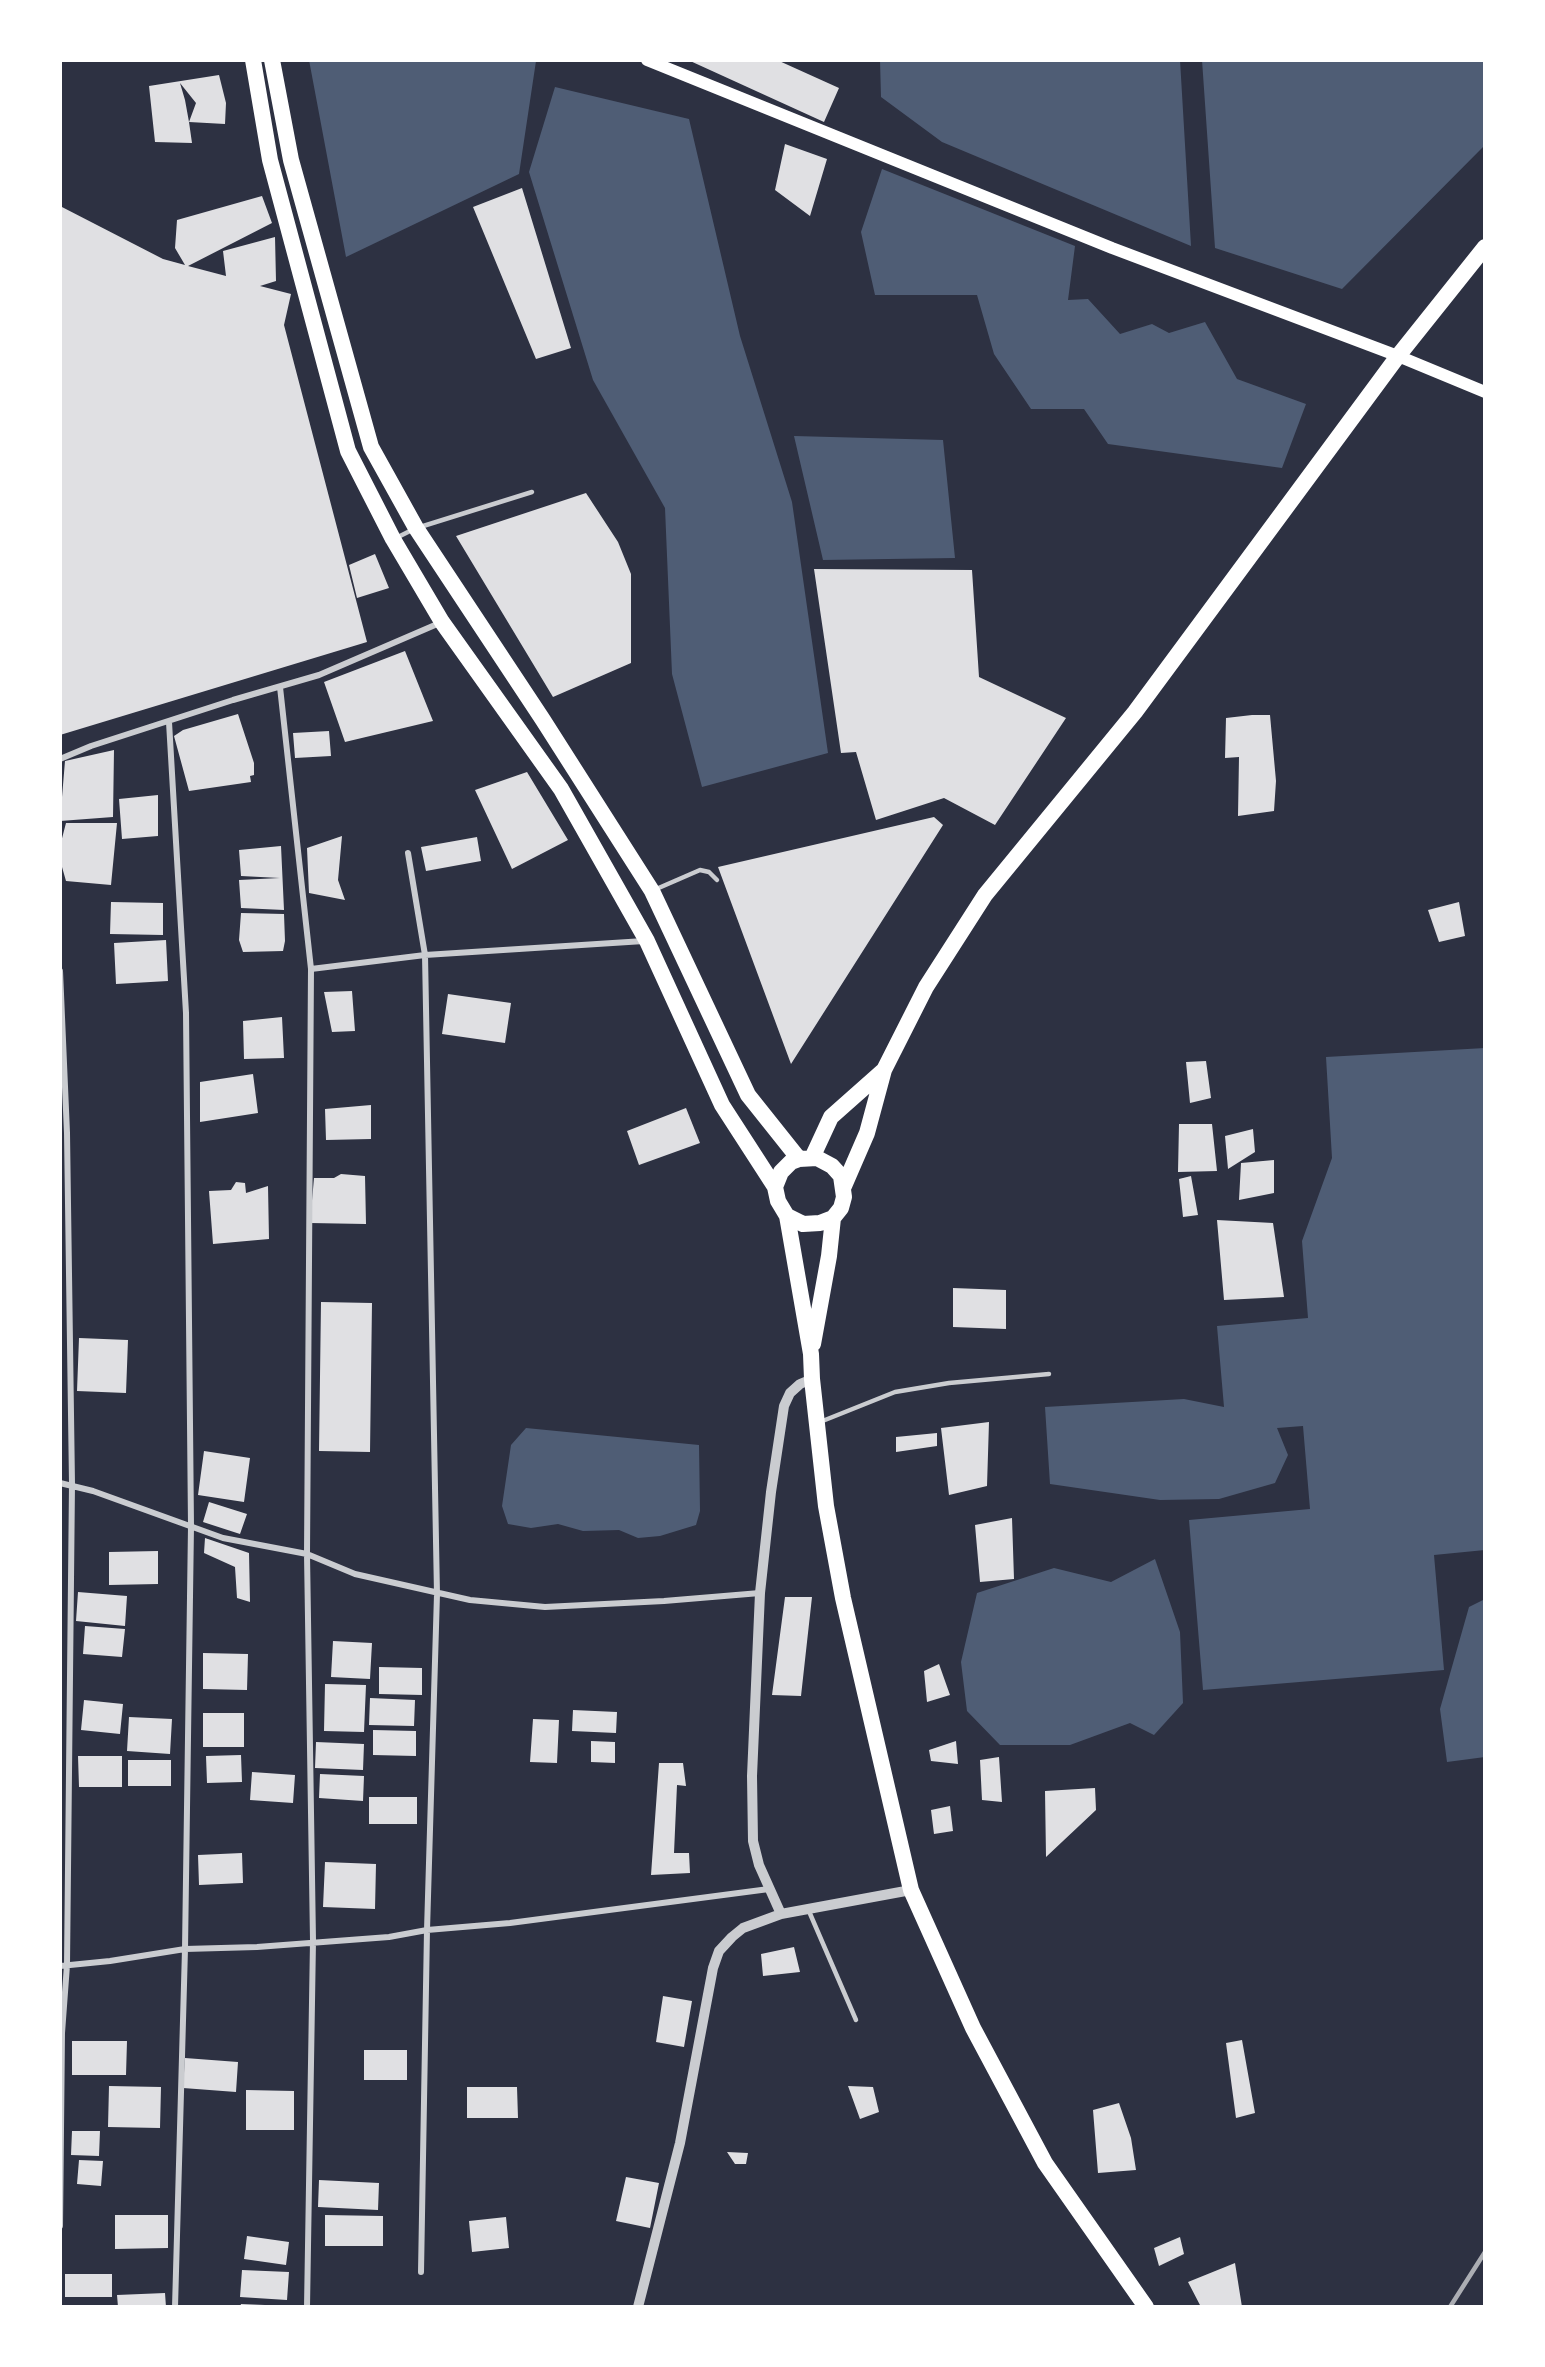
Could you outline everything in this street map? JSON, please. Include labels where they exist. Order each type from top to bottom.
[{"type":"highway","points":[[253,60],[270,160],[348,451],[393,539],[442,622],[561,789],[647,941],[722,1105],[775,1187],[778,1201],[788,1216],[811,1354],[826,1506],[843,1598],[911,1890],[973,2028],[1045,2163],[1146,2307]]},
{"type":"highway","points":[[272,60],[291,160],[371,447],[416,528],[543,720],[652,891],[748,1095],[806,1158]]},
{"type":"highway","points":[[788,1216],[803,1224],[820,1222],[833,1218],[842,1208],[844,1186],[867,1133],[884,1070],[926,987],[985,895],[1135,712],[1398,356],[1485,248]]},
{"type":"highway","points":[[348,451],[371,447]]},
{"type":"highway","points":[[521,733],[543,720]]},
{"type":"highway","points":[[806,1158],[831,1117],[884,1070]]},
{"type":"highway","points":[[722,1105],[748,1095]]},
{"type":"highway","points":[[775,1187],[781,1172],[791,1162],[806,1158],[817,1158],[832,1166],[841,1176],[844,1186]]},
{"type":"highway","points":[[811,1354],[829,1256],[833,1218]]},
{"type":"main road","points":[[647,60],[1112,248],[1398,356],[1485,392]]},
{"type":"street","points":[[60,759],[91,746],[318,675],[442,622]]},
{"type":"street","points":[[280,687],[310,969],[307,1554],[314,1941],[307,2307]]},
{"type":"street","points":[[169,722],[186,1013],[191,1526],[185,1949],[175,2307]]},
{"type":"street","points":[[408,853],[425,955],[437,1594],[427,1930],[422,2272]]},
{"type":"street","points":[[310,969],[425,955],[647,941]]},
{"type":"street","points":[[60,971],[67,1145],[72,1484],[60,2226]]},
{"type":"street","points":[[781,1914],[759,1865],[753,1841],[752,1765],[760,1593],[771,1492],[784,1406],[790,1393],[800,1384],[812,1379]]},
{"type":"street","points":[[60,1483],[72,1484],[223,1538],[307,1554],[355,1574],[470,1600],[545,1606],[664,1601],[760,1593]]},
{"type":"street","points":[[64,1965],[110,1961],[185,1949],[257,1947],[389,1937],[427,1930],[510,1923],[769,1889]]},
{"type":"street","points":[[638,2307],[680,2143],[713,1968],[719,1951],[732,1936],[743,1928],[781,1914],[911,1890]]},
{"type":"lane","points":[[393,539],[416,528],[532,492]]},
{"type":"lane","points":[[652,891],[700,870],[709,872],[717,880]]},
{"type":"lane","points":[[818,1423],[895,1392],[949,1383],[1049,1374]]},
{"type":"lane","points":[[808,1909],[856,2020]]},
{"type":"water","points":[[309,60],[536,61],[519,174],[346,257]]},
{"type":"water","points":[[880,60],[1180,60],[1191,246],[942,142],[881,97]]},
{"type":"water","points":[[1202,60],[1485,60],[1485,145],[1342,289],[1215,248]]},
{"type":"water","points":[[555,87],[689,119],[740,336],[792,502],[828,753],[702,787],[672,674],[665,508],[593,380],[529,172]]},
{"type":"water","points":[[882,169],[1075,246],[1068,300],[1088,299],[1120,334],[1152,324],[1169,333],[1205,322],[1237,379],[1306,404],[1282,468],[1108,444],[1084,409],[1031,409],[994,354],[977,295],[875,295],[861,232]]},
{"type":"water","points":[[794,436],[943,440],[955,558],[823,560]]},
{"type":"water","points":[[1485,1048],[1485,1550],[1434,1555],[1444,1670],[1203,1690],[1189,1520],[1310,1509],[1303,1426],[1277,1428],[1288,1455],[1275,1483],[1219,1499],[1160,1500],[1050,1484],[1045,1407],[1184,1399],[1224,1407],[1217,1326],[1308,1318],[1302,1241],[1332,1158],[1326,1057]]},
{"type":"water","points":[[526,1428],[699,1445],[700,1511],[696,1525],[660,1536],[638,1538],[619,1530],[583,1531],[558,1524],[531,1528],[508,1524],[502,1506],[511,1445]]},
{"type":"water","points":[[1155,1559],[1180,1632],[1183,1703],[1154,1735],[1130,1723],[1070,1745],[1000,1745],[967,1711],[961,1662],[977,1593],[1054,1568],[1111,1582]]},
{"type":"water","points":[[1485,1599],[1485,1757],[1447,1762],[1440,1709],[1469,1607]]},
{"type":"building","points":[[688,60],[777,60],[839,88],[824,122]]},
{"type":"building","points":[[219,75],[226,103],[225,124],[189,122],[192,143],[155,142],[149,86]],"holes":[[[180,83],[196,103],[189,122]]]},
{"type":"building","points":[[785,144],[827,159],[810,216],[775,190]]},
{"type":"building","points":[[522,188],[571,348],[536,359],[473,207]]},
{"type":"building","points":[[262,196],[272,223],[188,266],[226,276],[223,251],[275,237],[276,281],[260,286],[291,294],[284,325],[367,642],[60,735],[60,206],[163,259],[185,265],[175,248],[177,220]]},
{"type":"building","points":[[586,493],[618,542],[631,574],[631,663],[553,697],[456,536]]},
{"type":"building","points":[[375,554],[389,588],[357,598],[349,565]]},
{"type":"building","points":[[814,569],[972,570],[979,677],[1066,718],[995,825],[944,798],[876,820],[856,752],[841,753]]},
{"type":"building","points":[[405,651],[433,721],[345,742],[324,682]]},
{"type":"building","points":[[238,714],[254,763],[254,775],[250,776],[251,782],[189,791],[174,736],[183,730]]},
{"type":"building","points":[[1270,715],[1276,781],[1274,811],[1238,816],[1239,757],[1225,758],[1226,718]]},
{"type":"building","points":[[329,731],[331,756],[295,758],[293,733]]},
{"type":"building","points":[[114,750],[113,817],[60,821],[65,761]]},
{"type":"building","points":[[527,772],[568,840],[512,869],[475,790]]},
{"type":"building","points":[[158,795],[158,836],[122,839],[119,799]]},
{"type":"building","points":[[934,817],[943,825],[791,1064],[718,867]]},
{"type":"building","points":[[66,823],[117,823],[111,885],[66,881],[60,860],[60,846]]},
{"type":"building","points":[[342,836],[338,880],[345,900],[309,893],[307,848]]},
{"type":"building","points":[[477,837],[481,861],[426,871],[421,847]]},
{"type":"building","points":[[281,846],[284,910],[241,908],[239,880],[280,878],[241,876],[239,850]]},
{"type":"building","points":[[111,902],[163,903],[163,935],[110,934]]},
{"type":"building","points":[[1459,902],[1465,936],[1439,942],[1428,910]]},
{"type":"building","points":[[241,913],[284,914],[283,951],[243,952],[239,940]]},
{"type":"building","points":[[166,940],[168,981],[116,984],[114,943]]},
{"type":"building","points":[[352,991],[355,1031],[332,1032],[324,992]]},
{"type":"building","points":[[448,994],[511,1003],[505,1043],[442,1034]]},
{"type":"building","points":[[282,1017],[284,1058],[244,1059],[243,1021]]},
{"type":"building","points":[[1206,1061],[1211,1098],[1190,1103],[1186,1062]]},
{"type":"building","points":[[253,1074],[258,1113],[200,1122],[200,1082]]},
{"type":"building","points":[[371,1105],[371,1139],[326,1140],[325,1109]]},
{"type":"building","points":[[686,1108],[700,1143],[639,1165],[627,1131]]},
{"type":"building","points":[[1179,1124],[1212,1124],[1217,1171],[1178,1172]]},
{"type":"building","points":[[1253,1129],[1255,1152],[1228,1169],[1225,1136]]},
{"type":"building","points":[[1274,1160],[1274,1193],[1239,1200],[1241,1163]]},
{"type":"building","points":[[341,1174],[365,1176],[366,1224],[310,1223],[314,1178],[334,1178]]},
{"type":"building","points":[[1191,1176],[1198,1215],[1183,1217],[1179,1179]]},
{"type":"building","points":[[236,1182],[245,1183],[246,1193],[268,1186],[269,1239],[213,1244],[209,1191],[231,1190]]},
{"type":"building","points":[[1217,1220],[1273,1223],[1284,1297],[1224,1300]]},
{"type":"building","points":[[953,1288],[1006,1290],[1006,1329],[953,1327]]},
{"type":"building","points":[[321,1302],[372,1303],[370,1452],[319,1451]]},
{"type":"building","points":[[79,1338],[128,1340],[126,1393],[77,1391]]},
{"type":"building","points":[[989,1422],[987,1486],[949,1495],[941,1428]]},
{"type":"building","points":[[937,1433],[937,1446],[896,1452],[896,1437]]},
{"type":"building","points":[[204,1451],[250,1458],[244,1502],[198,1495]]},
{"type":"building","points":[[209,1502],[247,1514],[240,1534],[203,1522]]},
{"type":"building","points":[[1012,1518],[1014,1579],[980,1582],[975,1525]]},
{"type":"building","points":[[205,1538],[249,1553],[250,1602],[237,1598],[235,1567],[204,1553]]},
{"type":"building","points":[[158,1551],[158,1584],[109,1585],[109,1552]]},
{"type":"building","points":[[78,1592],[127,1596],[125,1626],[76,1621]]},
{"type":"building","points":[[785,1597],[812,1597],[801,1696],[772,1695]]},
{"type":"building","points":[[85,1626],[125,1629],[122,1657],[83,1654]]},
{"type":"building","points":[[333,1641],[372,1643],[370,1679],[331,1677]]},
{"type":"building","points":[[203,1653],[248,1654],[247,1690],[203,1689]]},
{"type":"building","points":[[939,1664],[950,1695],[927,1702],[924,1671]]},
{"type":"building","points":[[379,1667],[422,1668],[422,1695],[379,1694]]},
{"type":"building","points":[[325,1684],[366,1685],[364,1732],[324,1731]]},
{"type":"building","points":[[370,1698],[415,1700],[414,1726],[369,1725]]},
{"type":"building","points":[[84,1700],[123,1704],[120,1734],[81,1730]]},
{"type":"building","points":[[573,1710],[617,1712],[616,1733],[572,1731]]},
{"type":"building","points":[[203,1713],[244,1713],[244,1747],[203,1747]]},
{"type":"building","points":[[129,1717],[172,1719],[170,1754],[127,1751]]},
{"type":"building","points":[[533,1719],[559,1720],[557,1763],[530,1762]]},
{"type":"building","points":[[373,1730],[416,1731],[416,1756],[373,1755]]},
{"type":"building","points":[[591,1741],[615,1742],[615,1763],[591,1762]]},
{"type":"building","points":[[956,1741],[958,1764],[931,1761],[929,1750]]},
{"type":"building","points":[[316,1742],[364,1744],[363,1770],[315,1768]]},
{"type":"building","points":[[241,1755],[242,1782],[207,1783],[206,1756]]},
{"type":"building","points":[[78,1756],[122,1756],[122,1787],[79,1787]]},
{"type":"building","points":[[999,1757],[1002,1802],[982,1800],[980,1760]]},
{"type":"building","points":[[128,1760],[171,1760],[171,1786],[128,1786]]},
{"type":"building","points":[[659,1763],[683,1763],[686,1786],[677,1785],[674,1853],[689,1853],[690,1873],[651,1875]]},
{"type":"building","points":[[252,1772],[295,1775],[293,1803],[250,1800]]},
{"type":"building","points":[[320,1774],[364,1776],[363,1801],[319,1798]]},
{"type":"building","points":[[1095,1788],[1096,1810],[1046,1857],[1045,1791]]},
{"type":"building","points":[[369,1797],[417,1797],[417,1824],[369,1824]]},
{"type":"building","points":[[950,1806],[953,1831],[934,1834],[931,1810]]},
{"type":"building","points":[[242,1853],[243,1883],[199,1885],[198,1855]]},
{"type":"building","points":[[325,1862],[376,1864],[375,1909],[323,1907]]},
{"type":"building","points":[[794,1947],[800,1972],[763,1976],[761,1954]]},
{"type":"building","points":[[663,1996],[692,2001],[684,2047],[656,2042]]},
{"type":"building","points":[[1242,2040],[1255,2113],[1236,2118],[1226,2043]]},
{"type":"building","points":[[72,2041],[127,2041],[126,2075],[72,2075]]},
{"type":"building","points":[[364,2050],[407,2050],[407,2080],[364,2080]]},
{"type":"building","points":[[185,2058],[238,2062],[236,2092],[183,2088]]},
{"type":"building","points":[[109,2086],[161,2087],[160,2128],[108,2127]]},
{"type":"building","points":[[848,2086],[873,2087],[879,2112],[860,2119]]},
{"type":"building","points":[[467,2087],[517,2087],[518,2118],[467,2118]]},
{"type":"building","points":[[246,2090],[294,2091],[294,2130],[246,2130]]},
{"type":"building","points":[[1119,2103],[1131,2138],[1136,2170],[1098,2173],[1093,2110]]},
{"type":"building","points":[[72,2131],[100,2131],[99,2156],[71,2155]]},
{"type":"building","points":[[727,2152],[748,2153],[746,2164],[735,2164]]},
{"type":"building","points":[[79,2160],[103,2161],[101,2186],[77,2184]]},
{"type":"building","points":[[626,2177],[659,2183],[650,2228],[616,2221]]},
{"type":"building","points":[[319,2180],[379,2183],[378,2210],[318,2207]]},
{"type":"building","points":[[115,2215],[168,2215],[168,2248],[115,2249]]},
{"type":"building","points":[[325,2215],[383,2216],[383,2246],[325,2246]]},
{"type":"building","points":[[506,2217],[509,2248],[472,2252],[469,2221]]},
{"type":"building","points":[[247,2236],[289,2242],[286,2265],[244,2259]]},
{"type":"building","points":[[1180,2237],[1184,2254],[1159,2266],[1154,2248]]},
{"type":"building","points":[[1235,2263],[1242,2307],[1201,2307],[1188,2282]]},
{"type":"building","points":[[242,2270],[289,2272],[287,2300],[240,2297]]},
{"type":"building","points":[[65,2274],[112,2274],[112,2297],[65,2297]]},
{"type":"building","points":[[165,2293],[166,2307],[118,2307],[117,2295]]},
{"type":"building","points":[[241,2304],[265,2305],[265,2307],[240,2307]]},
{"type":"railway","points":[[1450,2307],[1485,2252]]}]
